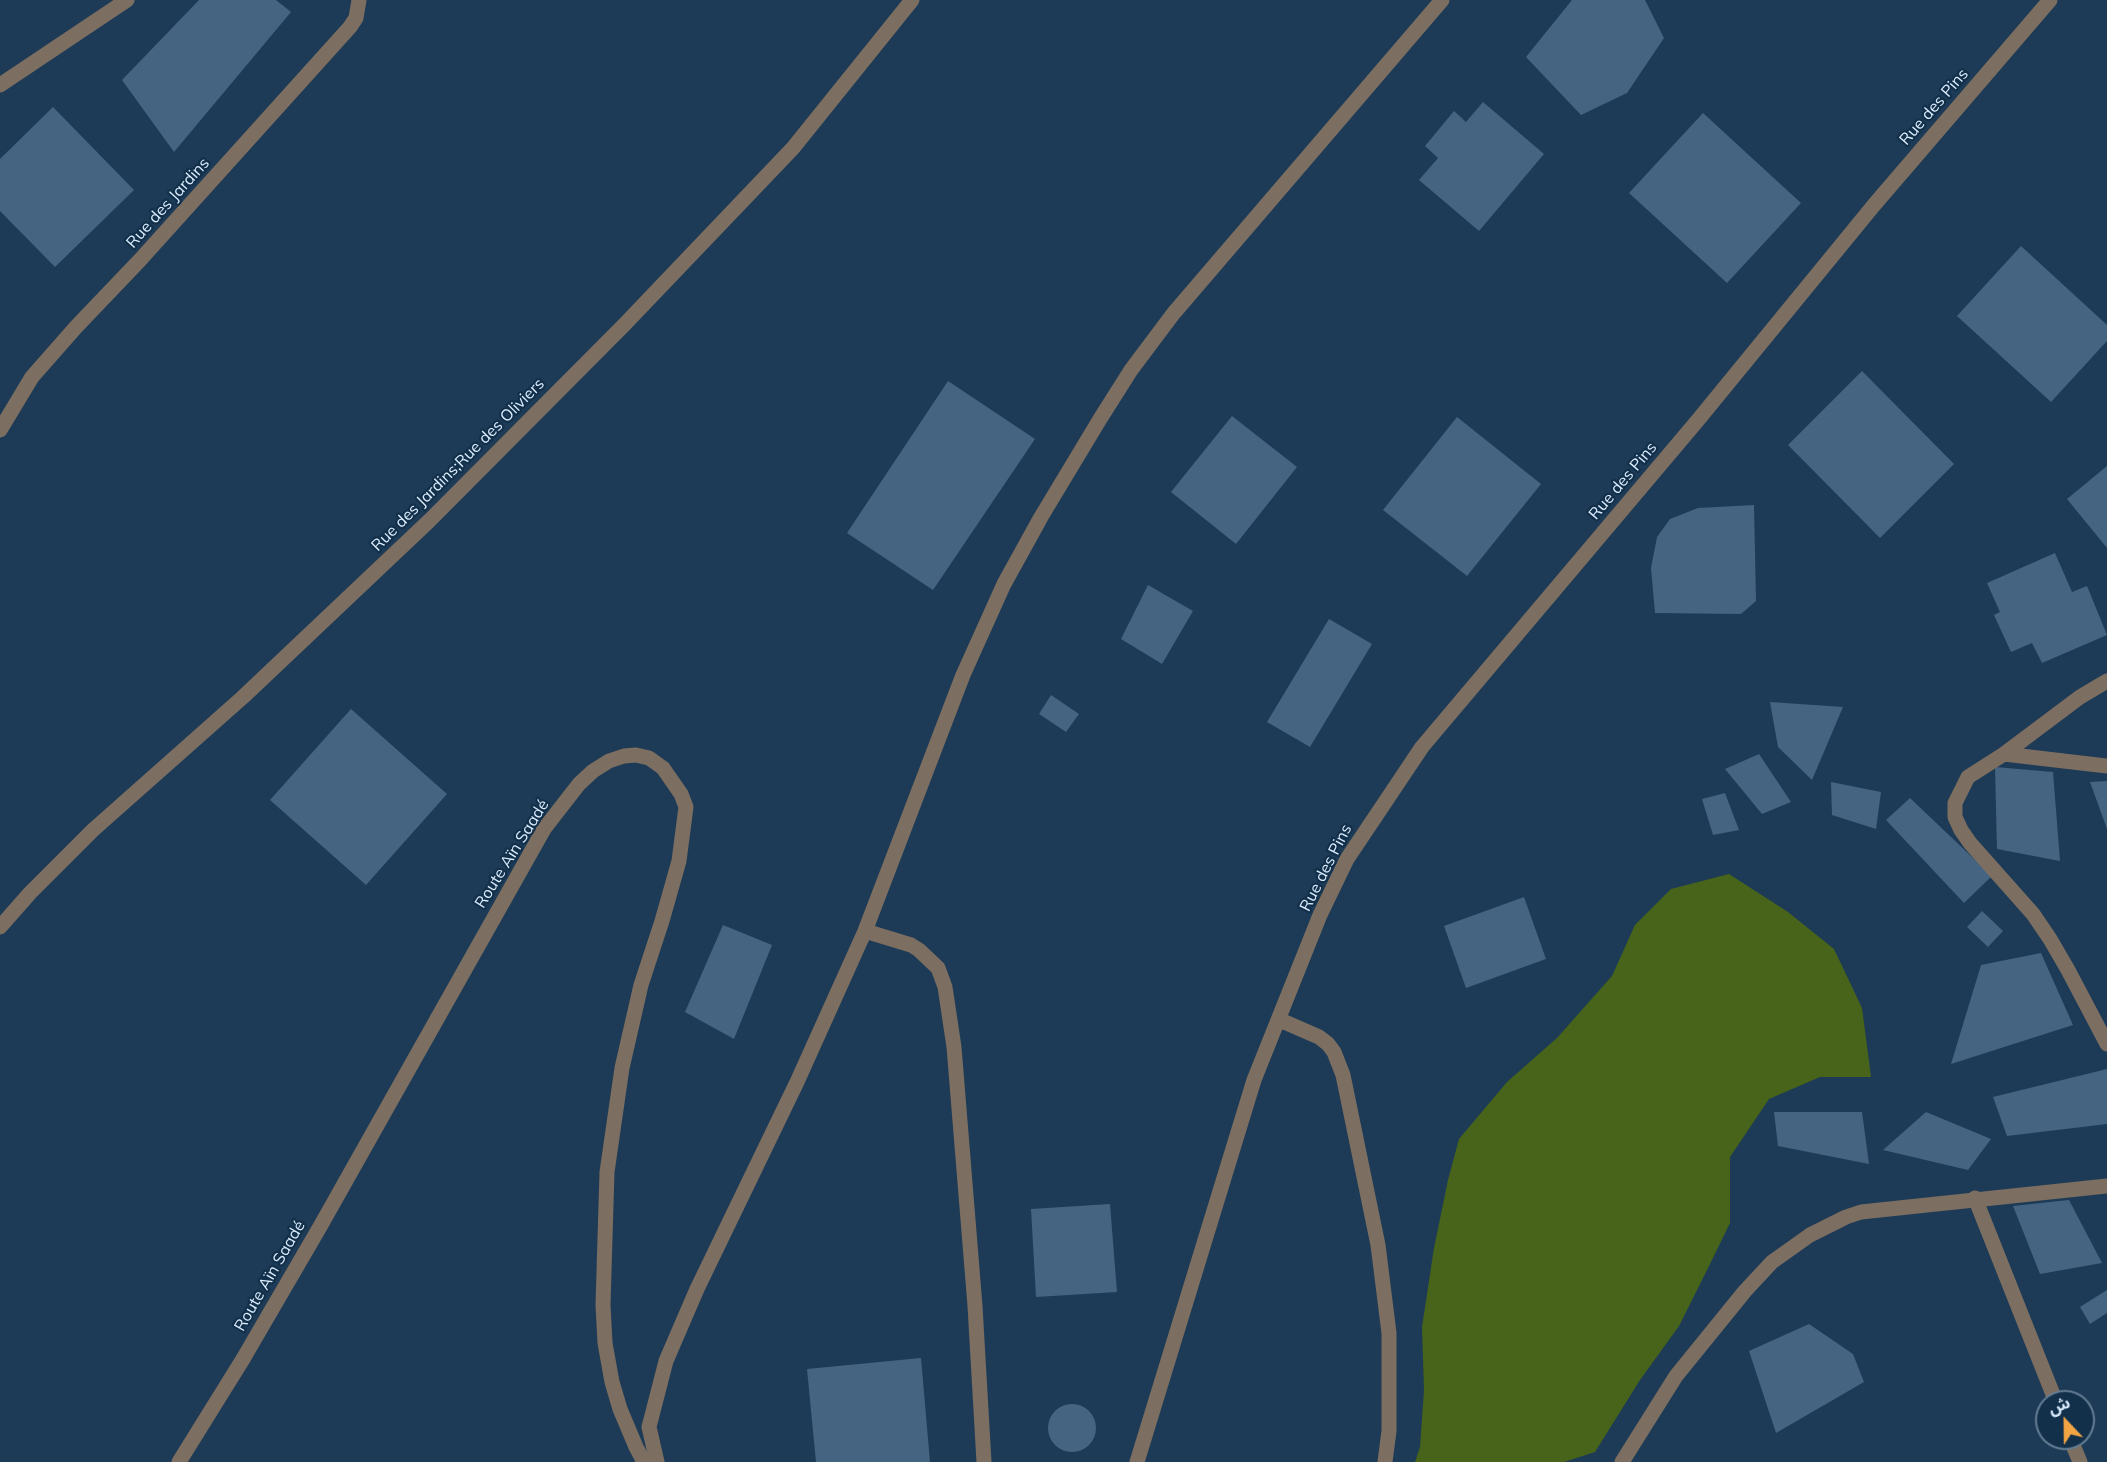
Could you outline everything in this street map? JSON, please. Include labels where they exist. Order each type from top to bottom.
[{"type":"street","points":[[0,85],[127,0]]},
{"type":"street","name":"Rue des Jardins","points":[[0,430],[32,377],[76,327],[141,260],[350,27],[356,18],[359,0]]},
{"type":"street","name":"Rue des Jardins;Rue des Oliviers","points":[[0,927],[30,892],[93,830],[243,697],[429,521],[616,333],[793,148],[912,0]]},
{"type":"street","points":[[657,1462],[649,1427],[666,1360],[697,1289],[797,1082],[865,931],[963,675],[1004,584],[1100,419],[1131,370],[1173,314],[1442,0]]},
{"type":"street","name":"Rue des Pins","points":[[1137,1462],[1248,1099],[1320,915],[1347,859],[1422,747],[1698,420],[1874,205],[2050,0]]},
{"type":"street","points":[[2107,681],[2080,697],[2004,754],[1968,777],[1955,803],[1955,817],[1970,843],[2033,914],[2068,970],[2107,1044]]},
{"type":"street","points":[[2004,754],[2107,766]]},
{"type":"street","name":"Route Aïn Saadé","points":[[179,1462],[243,1359],[321,1225],[544,829],[579,784],[593,771],[609,761],[636,755],[649,758],[663,768],[681,794],[686,807],[679,861],[641,985],[624,1057],[607,1172],[603,1305],[605,1343],[612,1382],[620,1409],[644,1462]]},
{"type":"street","points":[[865,931],[911,945],[919,950],[938,969],[945,987],[951,1018],[956,1071],[975,1306],[984,1462]]},
{"type":"street","points":[[1280,1020],[1319,1037],[1328,1044],[1334,1052],[1343,1075],[1378,1245],[1389,1333],[1389,1431],[1385,1462]]},
{"type":"street","points":[[1623,1462],[1676,1376],[1746,1291],[1772,1262],[1790,1248],[1827,1226],[1861,1212],[1975,1198],[2107,1186]]},
{"type":"street","points":[[1975,1198],[2051,1390]]},
{"type":"green space","points":[[1729,874],[1788,912],[1834,949],[1862,1008],[1871,1077],[1820,1077],[1769,1099],[1730,1157],[1730,1223],[1710,1264],[1679,1326],[1640,1380],[1595,1452],[1564,1462],[1415,1462],[1420,1447],[1424,1390],[1422,1327],[1434,1248],[1459,1139],[1507,1082],[1557,1038],[1612,976],[1635,925],[1671,889]]},
{"type":"building","points":[[199,0],[276,0],[291,12],[174,152],[122,80]]},
{"type":"building","points":[[1572,0],[1645,0],[1664,38],[1627,93],[1581,115],[1526,57]]},
{"type":"building","points":[[1483,102],[1544,154],[1479,231],[1419,180],[1438,158],[1425,146],[1454,111],[1466,122]]},
{"type":"building","points":[[53,107],[134,190],[55,267],[0,211],[0,159]]},
{"type":"building","points":[[1703,113],[1801,203],[1727,283],[1629,193]]},
{"type":"building","points":[[2021,246],[2107,325],[2107,341],[2051,402],[1957,316]]},
{"type":"building","points":[[1862,371],[1954,464],[1880,538],[1788,445]]},
{"type":"building","points":[[948,381],[1035,439],[933,590],[847,533]]},
{"type":"building","points":[[1232,416],[1297,467],[1236,544],[1171,492]]},
{"type":"building","points":[[1457,417],[1541,484],[1467,576],[1383,510]]},
{"type":"building","points":[[2107,466],[2107,548],[2067,499]]},
{"type":"building","points":[[1754,505],[1756,601],[1741,614],[1655,613],[1651,568],[1657,537],[1670,519],[1698,508]]},
{"type":"building","points":[[2055,553],[2072,592],[2087,586],[2107,635],[2042,663],[2032,643],[2011,652],[1994,615],[2000,612],[1987,583]]},
{"type":"building","points":[[1148,585],[1193,611],[1162,664],[1121,639]]},
{"type":"building","points":[[1329,619],[1372,644],[1310,747],[1267,722]]},
{"type":"building","points":[[1051,695],[1079,714],[1066,732],[1039,714]]},
{"type":"building","points":[[1770,702],[1843,707],[1812,780],[1778,747]]},
{"type":"building","points":[[351,709],[447,794],[366,885],[270,800]]},
{"type":"building","points":[[1759,754],[1791,802],[1762,814],[1725,769]]},
{"type":"building","points":[[1995,767],[2053,772],[2060,861],[1997,849]]},
{"type":"building","points":[[2107,781],[2107,829],[2090,782]]},
{"type":"building","points":[[1831,782],[1881,792],[1876,829],[1832,815]]},
{"type":"building","points":[[1725,793],[1739,830],[1713,835],[1702,799]]},
{"type":"building","points":[[1910,798],[1992,876],[1964,903],[1886,820]]},
{"type":"building","points":[[1524,897],[1546,959],[1466,988],[1444,926]]},
{"type":"building","points":[[1982,911],[2003,931],[1988,947],[1967,927]]},
{"type":"building","points":[[723,925],[772,945],[734,1039],[685,1012]]},
{"type":"building","points":[[2041,953],[2073,1025],[1951,1064],[1981,965]]},
{"type":"building","points":[[2107,1069],[2107,1124],[2007,1136],[1993,1097]]},
{"type":"building","points":[[1774,1112],[1862,1112],[1869,1164],[1778,1146]]},
{"type":"building","points":[[1926,1112],[1991,1139],[1968,1170],[1883,1150]]},
{"type":"building","points":[[2069,1200],[2102,1263],[2040,1274],[2013,1206]]},
{"type":"building","points":[[1110,1204],[1117,1292],[1036,1297],[1031,1209]]},
{"type":"building","points":[[2107,1290],[2107,1313],[2090,1324],[2080,1307]]},
{"type":"building","points":[[1809,1324],[1853,1354],[1864,1382],[1776,1433],[1749,1351]]},
{"type":"building","points":[[921,1358],[930,1462],[816,1462],[807,1369]]},
{"type":"building","points":[[1072,1404],[1089,1411],[1096,1428],[1089,1445],[1072,1452],[1055,1445],[1048,1428],[1055,1411]]}]
